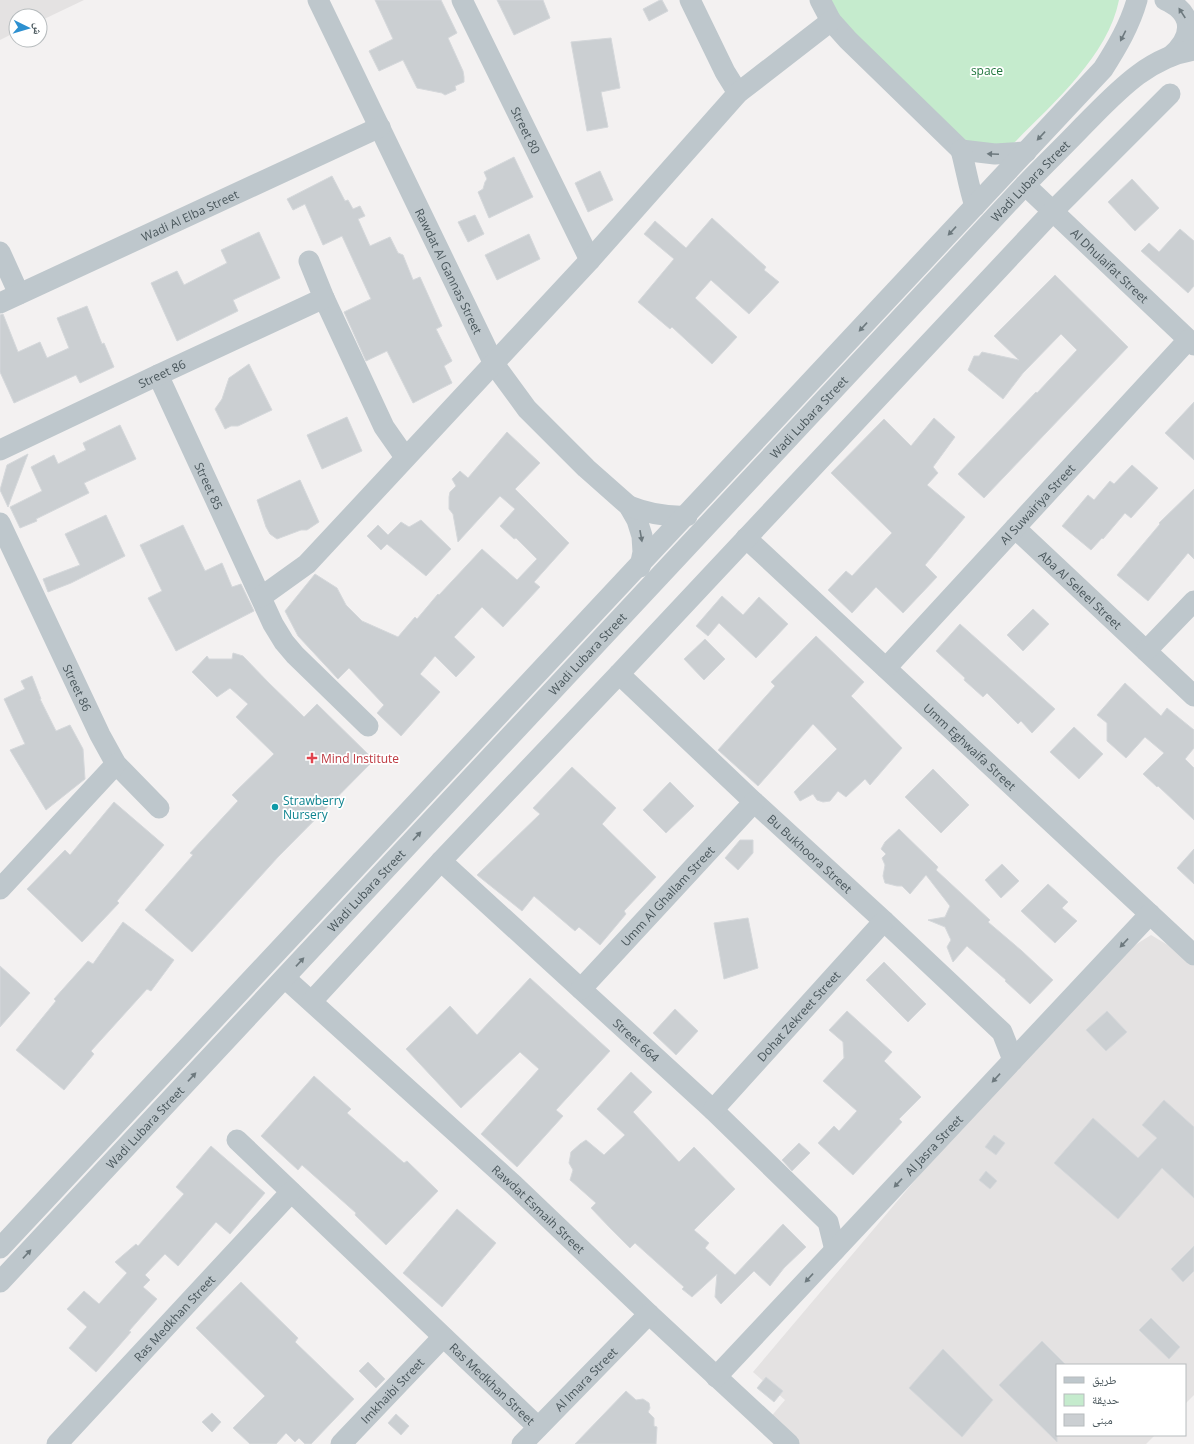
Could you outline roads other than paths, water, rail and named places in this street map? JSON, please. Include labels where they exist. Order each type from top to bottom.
[{"type":"street","name":"Rawdat Al Gannas Street","points":[[318,0],[494,364],[532,414],[581,464],[629,506],[643,512],[657,515],[672,517],[687,516]]},
{"type":"street","name":"Street 80","points":[[462,0],[590,260]]},
{"type":"street","points":[[690,0],[725,72],[738,93]]},
{"type":"street","points":[[820,0],[831,21],[880,72],[961,150],[975,206]]},
{"type":"street","points":[[1135,5],[1153,0]]},
{"type":"street","points":[[1165,0],[1175,4],[1183,12],[1187,22],[1187,33],[1183,44],[1171,56]]},
{"type":"street","name":"Wadi Lubara Street","points":[[0,1248],[467,749],[640,567],[1103,68],[1116,50],[1135,5]]},
{"type":"street","points":[[261,597],[307,564],[590,260],[738,93],[831,21]]},
{"type":"street","name":"Wadi Lubara Street","points":[[0,1282],[1025,185],[1121,88],[1144,70],[1171,56],[1194,50]]},
{"type":"street","points":[[312,1001],[441,861],[620,674],[1053,211],[1170,94]]},
{"type":"street","name":"Wadi Al Elba Street","points":[[0,303],[380,127]]},
{"type":"street","points":[[961,150],[995,154],[1026,152]]},
{"type":"street","name":"Al Dhulaifat Street","points":[[1025,185],[1191,343]]},
{"type":"street","points":[[0,252],[19,294]]},
{"type":"street","points":[[309,261],[324,298],[384,427],[405,457]]},
{"type":"street","name":"Street 86","points":[[0,450],[324,298]]},
{"type":"street","name":"Al Suwairiya Street","points":[[886,668],[1015,528],[1191,343]]},
{"type":"street","name":"Street 85","points":[[158,375],[273,624],[284,642],[295,655],[368,726]]},
{"type":"street","name":"Rawdat Al Gannas Street","points":[[629,506],[637,520],[642,536],[643,552],[640,567]]},
{"type":"street","name":"Street 86","points":[[0,523],[100,735],[116,764],[159,808]]},
{"type":"street","name":"Aba Al Seleel Street","points":[[1015,528],[1194,696]]},
{"type":"street","name":"Umm Eghwaifa Street","points":[[746,538],[1194,955]]},
{"type":"street","points":[[1146,651],[1194,601]]},
{"type":"street","name":"Bu Bukhoora Street","points":[[620,674],[754,802],[1002,1032],[1013,1060]]},
{"type":"street","points":[[0,889],[116,764]]},
{"type":"street","name":"Umm Al Ghallam Street","points":[[581,988],[754,802]]},
{"type":"street","name":"Street 664","points":[[441,861],[713,1110],[828,1222]]},
{"type":"street","name":"Al Jasra Street","points":[[716,1377],[1150,914]]},
{"type":"street","name":"Dohat Zekreet Street","points":[[713,1110],[884,921]]},
{"type":"street","name":"Rawdat Esmaih Street","points":[[285,978],[514,1185],[649,1314],[789,1444]]},
{"type":"street","name":"Bu Bukhoora Street","points":[[1002,1032],[1031,1041]]},
{"type":"street","name":"Ras Medkhan Street","points":[[237,1140],[538,1427]]},
{"type":"street","name":"Ras Medkhan Street","points":[[57,1444],[291,1192]]},
{"type":"street","points":[[835,1250],[828,1222],[857,1227]]},
{"type":"street","name":"Al Imara Street","points":[[522,1444],[649,1314]]},
{"type":"street","name":"Imkhaibi Street","points":[[341,1444],[443,1337]]},
{"type":"place","name":"Mind Institute","points":[[312,758]]},
{"type":"place","name":"Strawberry Nursery","points":[[275,807]]},
{"type":"park label","name":"space","points":[[987,70]]}]
